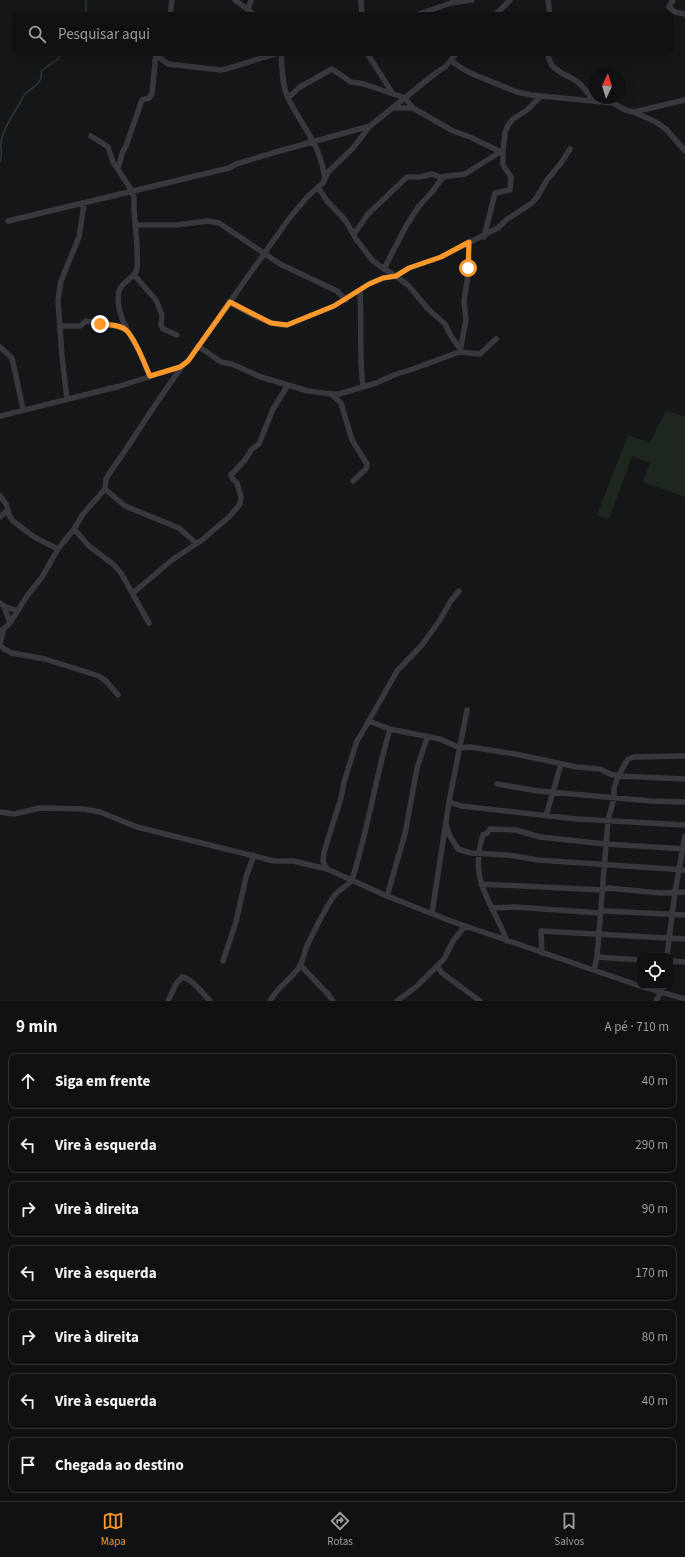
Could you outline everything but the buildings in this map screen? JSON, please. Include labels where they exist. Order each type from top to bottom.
[{"type":"street","points":[[170,12],[172,0]]},
{"type":"street","points":[[235,0],[251,12]]},
{"type":"street","points":[[248,10],[251,0]]},
{"type":"street","points":[[361,0],[362,12]]},
{"type":"street","points":[[425,12],[451,3],[471,0]]},
{"type":"street","points":[[498,12],[510,0]]},
{"type":"street","points":[[548,0],[550,12]]},
{"type":"street","points":[[673,0],[670,7],[675,12],[685,14]]},
{"type":"street","points":[[118,168],[142,100],[149,98],[152,94],[155,56]]},
{"type":"street","points":[[159,56],[168,64],[226,70],[269,56]]},
{"type":"street","points":[[281,56],[284,81],[288,98],[314,141],[321,158],[325,179]]},
{"type":"street","points":[[370,56],[393,94]]},
{"type":"street","points":[[0,416],[67,398],[102,391],[180,367],[188,361],[288,220],[323,182],[328,172],[357,143],[370,126],[451,61],[455,56]]},
{"type":"street","points":[[549,56],[550,63],[553,67],[580,84],[589,95]]},
{"type":"street","points":[[451,61],[463,69],[517,92],[540,97],[589,101]]},
{"type":"street","points":[[288,98],[300,87],[332,69],[351,82],[364,84],[405,98],[413,108],[453,132],[470,137],[501,152]]},
{"type":"street","points":[[484,236],[495,192],[510,190],[511,177],[503,165],[501,152],[508,124],[527,110],[540,97]]},
{"type":"street","points":[[634,112],[685,100]]},
{"type":"street","points":[[615,104],[625,110],[634,112],[656,122],[666,129],[685,151]]},
{"type":"street","points":[[394,108],[413,108]]},
{"type":"street","points":[[8,221],[84,204],[132,190],[229,168],[236,164],[370,126]]},
{"type":"street","points":[[91,136],[108,147],[112,160],[132,190],[134,197],[138,242],[137,269],[134,276],[123,285],[119,291],[119,305],[127,330],[150,376]]},
{"type":"street","points":[[230,302],[271,323],[287,325],[308,318],[346,300],[369,284],[383,278],[396,276],[409,268],[441,257],[498,228],[512,215],[532,203],[570,149]]},
{"type":"street","points":[[354,234],[368,214],[406,177],[420,177],[432,174],[442,177],[467,173],[501,152]]},
{"type":"street","points":[[384,269],[406,226],[419,206],[432,192],[442,177]]},
{"type":"street","points":[[318,187],[327,201],[346,221],[373,261],[410,286],[428,309],[444,322],[460,351]]},
{"type":"street","points":[[67,398],[62,357],[58,300],[59,287],[79,237],[84,204]]},
{"type":"street","points":[[136,225],[188,225],[201,222],[215,222],[224,226],[280,264],[337,291],[346,300]]},
{"type":"street","points":[[460,351],[466,320],[464,301],[469,242]]},
{"type":"street","points":[[134,276],[156,300],[162,315],[161,325],[163,329],[177,335]]},
{"type":"street","points":[[360,291],[360,357],[363,387]]},
{"type":"street","points":[[60,326],[81,325],[86,321],[115,325],[127,330]]},
{"type":"street","points":[[198,346],[221,362],[232,364],[261,377],[314,392],[339,394],[363,387],[460,351],[480,354],[496,340]]},
{"type":"street","points":[[0,347],[12,358],[14,370],[21,391],[23,410]]},
{"type":"street","points":[[118,695],[99,676],[45,659],[8,651],[0,645],[1,632],[10,623],[26,596],[42,577],[58,550],[83,514],[105,489],[106,479],[180,367]]},
{"type":"street","points":[[133,594],[172,560],[229,517],[240,504],[241,497],[237,483],[231,475],[245,460],[252,449],[259,444],[273,409],[288,385]]},
{"type":"street","points":[[331,394],[341,403],[352,440],[367,464],[366,468],[352,480]]},
{"type":"street","points":[[105,489],[125,506],[179,528],[196,543]]},
{"type":"street","points":[[0,496],[6,504],[9,515],[13,521],[23,530],[58,550]]},
{"type":"street","points":[[0,517],[8,510]]},
{"type":"street","points":[[74,529],[89,546],[121,573],[149,623]]},
{"type":"street","points":[[327,869],[323,861],[326,846],[357,742],[397,671],[422,645],[440,620],[450,602],[459,591]]},
{"type":"street","points":[[2,604],[17,611]]},
{"type":"street","points":[[2,604],[10,623]]},
{"type":"street","points":[[432,913],[449,802],[467,710]]},
{"type":"street","points":[[369,722],[390,729],[410,732],[427,738],[440,740],[460,748],[470,747],[515,754],[561,764],[600,769],[618,776],[685,779]]},
{"type":"street","points":[[270,1001],[279,988],[300,965],[311,938],[334,895],[352,880],[370,816],[378,772],[390,729]]},
{"type":"street","points":[[387,896],[405,834],[417,768],[427,738]]},
{"type":"street","points":[[594,970],[597,958],[608,820],[614,798],[614,788],[618,776],[628,759],[634,757],[685,756]]},
{"type":"street","points":[[546,816],[561,764]]},
{"type":"street","points":[[497,784],[552,792],[614,798],[685,802]]},
{"type":"street","points":[[449,802],[461,806],[546,816],[685,825]]},
{"type":"street","points":[[0,812],[14,814],[40,808],[84,809],[100,812],[137,827],[274,861],[293,861],[327,869],[387,896],[465,926],[637,985]]},
{"type":"street","points":[[446,823],[450,837],[455,842],[458,849],[471,853],[508,855],[538,860],[682,869]]},
{"type":"street","points":[[507,941],[481,884],[478,869],[478,853],[483,835],[490,829],[516,830],[540,837],[606,844],[684,849]]},
{"type":"street","points":[[667,953],[676,892],[682,869],[685,836]]},
{"type":"street","points":[[224,961],[236,922],[246,877],[254,855]]},
{"type":"street","points":[[481,884],[602,890],[608,888],[660,893],[685,892]]},
{"type":"street","points":[[492,908],[685,915]]},
{"type":"street","points":[[397,1001],[417,986],[444,959],[453,941],[465,926]]},
{"type":"street","points":[[542,953],[541,931],[685,939]]},
{"type":"street","points":[[597,958],[637,960]]},
{"type":"street","points":[[673,961],[685,962]]},
{"type":"street","points":[[300,965],[333,1001]]},
{"type":"street","points":[[437,966],[442,973],[480,1001]]},
{"type":"street","points":[[168,1001],[176,984],[182,977],[185,977],[210,1001]]},
{"type":"street","points":[[656,1001],[662,989],[685,999]]},
{"type":"shaded area","points":[[666,410],[685,417],[685,497],[643,482],[650,463],[632,456],[609,519],[597,515],[628,435],[650,443]]},
{"type":"waterway","points":[[86,0],[86,12]]},
{"type":"waterway","points":[[0,161],[2,137],[11,117],[25,94],[40,81],[42,75],[41,71],[58,59],[60,56]]},
{"type":"route","points":[[100,324],[115,325],[127,330],[150,376],[180,367],[188,361],[230,302],[271,323],[287,325],[308,318],[346,300],[369,284],[383,278],[396,276],[409,268],[441,257],[469,242],[468,268]]}]
